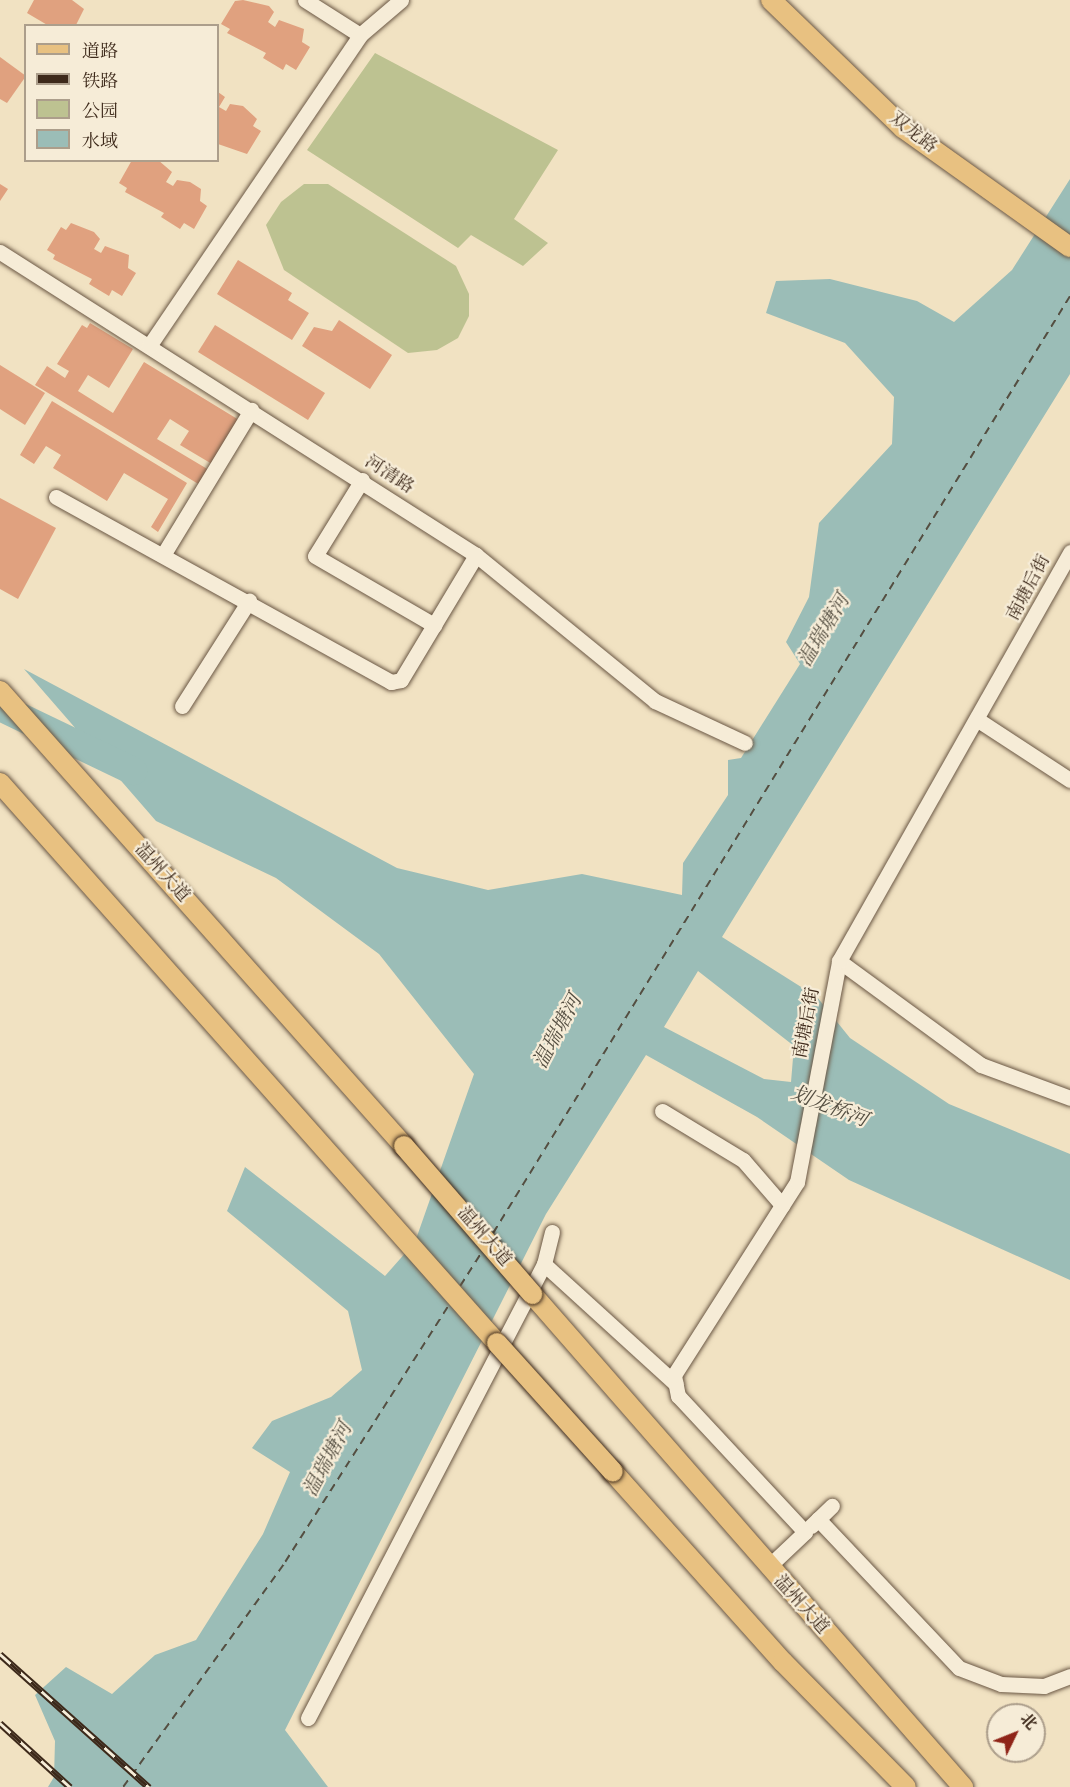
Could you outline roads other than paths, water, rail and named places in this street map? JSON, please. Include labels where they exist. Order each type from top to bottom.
[{"type":"main road","name":"双龙路","points":[[771,0],[903,128],[1070,247]]},
{"type":"main road","name":"温州大道","points":[[0,691],[405,1146],[768,1567],[963,1787]]},
{"type":"main road","points":[[0,783],[386,1220],[783,1662],[906,1787]]},
{"type":"street","points":[[305,0],[360,35]]},
{"type":"street","points":[[149,346],[360,35],[401,0]]},
{"type":"street","name":"河清路","points":[[0,252],[362,480],[476,555],[655,701],[745,743]]},
{"type":"street","points":[[163,555],[251,410]]},
{"type":"street","points":[[362,480],[315,556],[434,626]]},
{"type":"street","points":[[56,497],[249,601],[392,682],[401,680],[476,555]]},
{"type":"street","name":"南塘后街","points":[[676,1384],[674,1375],[797,1182],[838,961],[978,720],[1070,552]]},
{"type":"street","points":[[182,706],[249,601]]},
{"type":"street","points":[[978,720],[1070,780]]},
{"type":"street","points":[[838,961],[981,1065],[1070,1098]]},
{"type":"street","points":[[662,1111],[743,1160],[782,1205]]},
{"type":"street","points":[[308,1718],[544,1264],[552,1232]]},
{"type":"street","points":[[544,1264],[676,1384],[678,1396],[805,1532]]},
{"type":"street","points":[[768,1567],[832,1506]]},
{"type":"street","points":[[818,1519],[959,1668],[1000,1684],[1044,1686],[1070,1676]]},
{"type":"water","points":[[1070,179],[1070,374],[722,937],[817,997],[850,1038],[949,1104],[1070,1154],[1070,1280],[849,1180],[757,1117],[646,1055],[546,1214],[285,1730],[328,1787],[48,1787],[54,1777],[55,1741],[35,1695],[66,1667],[112,1694],[155,1655],[196,1640],[263,1534],[290,1472],[252,1448],[272,1421],[331,1397],[362,1370],[348,1311],[227,1211],[245,1167],[385,1276],[415,1242],[474,1074],[379,954],[276,878],[156,821],[24,669],[397,868],[488,890],[582,874],[682,895],[683,863],[728,795],[728,760],[741,758],[800,664],[786,642],[809,597],[819,523],[892,444],[894,397],[845,343],[766,313],[776,281],[830,279],[917,301],[954,322],[1012,270]],"holes":[[[698,971],[794,1046],[791,1082],[764,1079],[664,1027]]]},
{"type":"waterway","points":[[0,707],[133,771]]},
{"type":"railway","points":[[0,1654],[149,1787]]},
{"type":"railway","points":[[0,1723],[70,1787]]},
{"type":"water label","name":"温瑞塘河","points":[[825,631]]},
{"type":"water label","name":"温瑞塘河","points":[[559,1032]]},
{"type":"water label","name":"划龙桥河","points":[[829,1108]]},
{"type":"water label","name":"温瑞塘河","points":[[329,1460]]}]
